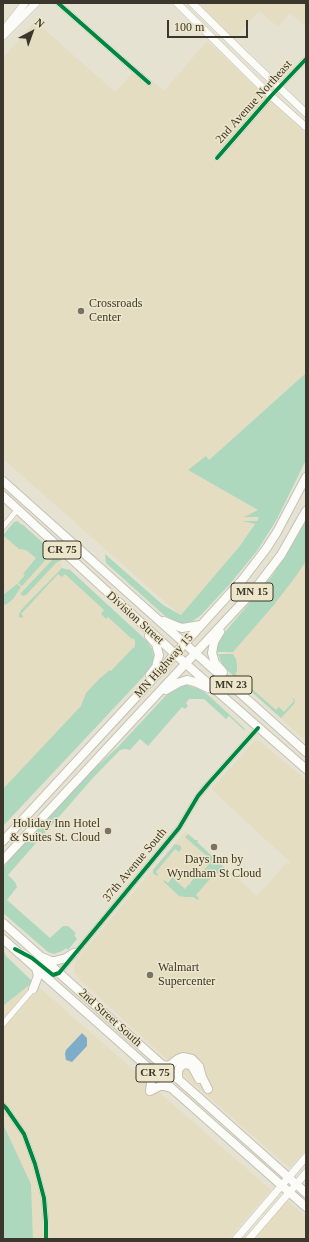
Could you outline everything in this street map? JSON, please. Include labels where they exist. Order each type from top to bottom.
[{"type":"main road","points":[[3,31],[25,3]]},
{"type":"main road","points":[[3,36],[36,3]]},
{"type":"main road","points":[[177,3],[271,96],[306,127]]},
{"type":"main road","points":[[192,3],[279,88],[306,112]]},
{"type":"main road","name":"MN Highway 15","points":[[3,841],[243,579],[266,549],[286,516],[306,477]]},
{"type":"main road","name":"Division Street","points":[[3,481],[306,752]]},
{"type":"main road","name":"Division Street","points":[[3,496],[186,664],[306,769]]},
{"type":"main road","name":"MN Highway 15","points":[[3,860],[255,589],[269,572],[290,541],[306,511]]},
{"type":"main road","points":[[115,599],[125,615],[152,640],[158,650],[156,667],[137,696]]},
{"type":"main road","points":[[154,616],[182,628],[201,625]]},
{"type":"main road","points":[[228,618],[214,642],[212,647],[212,657],[220,669],[241,687],[249,701]]},
{"type":"main road","points":[[156,697],[178,683],[188,680],[201,684],[226,700]]},
{"type":"main road","name":"2nd Street South","points":[[3,923],[306,1192]]},
{"type":"main road","name":"2nd Street South","points":[[3,939],[306,1207]]},
{"type":"main road","points":[[39,956],[55,961],[66,958],[74,953]]},
{"type":"main road","points":[[34,989],[38,976],[36,968]]},
{"type":"main road","points":[[34,989],[43,984],[53,984]]},
{"type":"main road","points":[[135,1055],[151,1078],[152,1083],[150,1091],[160,1086],[168,1086],[172,1089]]},
{"type":"main road","points":[[163,1065],[169,1066],[180,1058],[186,1057],[192,1059],[199,1066],[202,1077],[208,1089],[198,1078],[192,1066],[188,1064],[182,1065],[178,1070],[178,1079]]},
{"type":"main road","points":[[236,1239],[306,1157]]},
{"type":"main road","points":[[250,1239],[306,1173]]},
{"type":"street","points":[[58,3],[149,83]]},
{"type":"street","name":"2nd Avenue Northeast","points":[[217,158],[271,96],[306,59]]},
{"type":"street","points":[[3,527],[18,510]]},
{"type":"street","name":"37th Avenue South","points":[[58,973],[179,828],[198,796],[258,728]]},
{"type":"street","points":[[14,949],[32,958],[53,975],[58,973]]},
{"type":"street","points":[[3,1024],[34,989]]},
{"type":"street","points":[[3,1105],[24,1134],[35,1164],[44,1198],[46,1239]]},
{"type":"shaded area","points":[[198,3],[306,3],[306,27],[290,13],[278,27],[259,11],[234,40]]},
{"type":"shaded area","name":"Crossroads Center","points":[[35,21],[115,92],[137,68],[164,91],[207,41],[306,134],[306,373],[209,460],[206,457],[188,470],[262,512],[239,547],[181,616],[3,459],[3,58]]},
{"type":"shaded area","points":[[18,521],[61,560],[62,568],[69,569],[147,641],[155,657],[143,677],[3,826],[3,535],[14,522]]},
{"type":"shaded area","points":[[306,553],[306,741],[227,670],[220,660]]},
{"type":"shaded area","points":[[255,740],[261,742],[306,780],[306,1150],[291,1167],[285,1164],[195,1085],[79,979],[74,972],[75,961],[185,831],[195,840],[198,840],[197,842],[257,896],[285,864],[291,863],[212,790],[212,788]]},
{"type":"shaded area","points":[[33,982],[271,1190],[229,1239],[33,1239],[31,1184],[3,1124],[3,1006]]},
{"type":"shaded area","points":[[287,1200],[306,1217],[306,1239],[254,1239]]},
{"type":"green space","points":[[306,373],[306,460],[277,519],[257,551],[229,585],[201,615],[190,623],[186,624],[176,622],[165,616],[106,563],[105,554],[163,605],[181,615],[239,547],[255,524],[242,521],[257,521],[259,517],[244,517],[258,510],[188,470],[206,456],[209,460]]},
{"type":"green space","points":[[306,520],[306,561],[296,576],[273,606],[233,652],[217,652],[216,648],[220,638],[272,576]]},
{"type":"green space","points":[[18,521],[50,549],[49,556],[22,586],[18,583],[25,575],[23,574],[36,558],[26,550],[19,549],[4,536],[14,522]]},
{"type":"green space","points":[[55,555],[61,560],[56,563],[26,595],[22,596],[21,593]]},
{"type":"green space","points":[[62,568],[69,569],[147,641],[152,649],[155,660],[143,677],[3,826],[3,789],[81,706],[86,693],[99,679],[110,670],[111,671],[135,646],[135,640],[108,617],[106,619],[101,614],[104,610],[65,574],[62,577],[58,574],[21,614],[23,616],[22,618],[19,617],[21,610]]},
{"type":"green space","points":[[17,584],[21,587],[13,599],[7,604],[3,605],[3,595]]},
{"type":"green space","points":[[218,654],[233,654],[237,665],[237,671],[235,674],[276,710],[279,707],[284,712],[294,701],[292,697],[295,700],[294,704],[281,718],[227,670],[222,664]]},
{"type":"green space","points":[[187,683],[187,685],[199,689],[207,694],[244,728],[245,731],[229,716],[226,719],[204,699],[189,699],[186,703],[188,706],[185,709],[182,707],[148,746],[140,739],[130,750],[120,750],[92,779],[8,875],[15,882],[17,887],[7,900],[50,938],[63,926],[68,926],[76,933],[74,935],[77,939],[68,950],[66,948],[54,954],[48,952],[3,913],[3,868],[28,837],[84,778],[118,747],[170,691]]},
{"type":"green space","points":[[188,834],[195,840],[198,840],[197,842],[228,871],[220,875],[216,872],[196,895],[199,898],[198,900],[193,897],[179,896],[163,881],[164,880],[168,883],[176,873],[177,874],[174,879],[185,889],[189,884],[191,885],[190,883],[195,877],[197,878],[202,870],[203,871],[209,864],[208,862],[210,859],[185,837]]},
{"type":"green space","points":[[175,844],[181,846],[181,849],[179,852],[175,849],[156,872],[158,875],[157,876],[153,873],[153,870]]},
{"type":"green space","points":[[3,949],[6,956],[33,982],[3,1006]]},
{"type":"green space","points":[[3,1124],[31,1184],[33,1239],[3,1239]]},
{"type":"water","points":[[82,1033],[87,1038],[87,1046],[72,1062],[66,1060],[66,1050]]},
{"type":"cycle path","points":[[58,3],[149,83]]},
{"type":"cycle path","points":[[217,158],[271,96],[306,59]]},
{"type":"cycle path","points":[[15,949],[32,958],[53,975],[59,973],[179,828],[198,796],[258,728]]},
{"type":"cycle path","points":[[3,1105],[24,1134],[35,1164],[44,1198],[46,1239]]},
{"type":"place","name":"Crossroads Center","points":[[81,311]]},
{"type":"place","name":"Holiday Inn Hotel & Suites St. Cloud","points":[[108,831]]},
{"type":"place","name":"Days Inn by Wyndham St Cloud","points":[[214,847]]},
{"type":"place","name":"Walmart Supercenter","points":[[150,975]]}]
